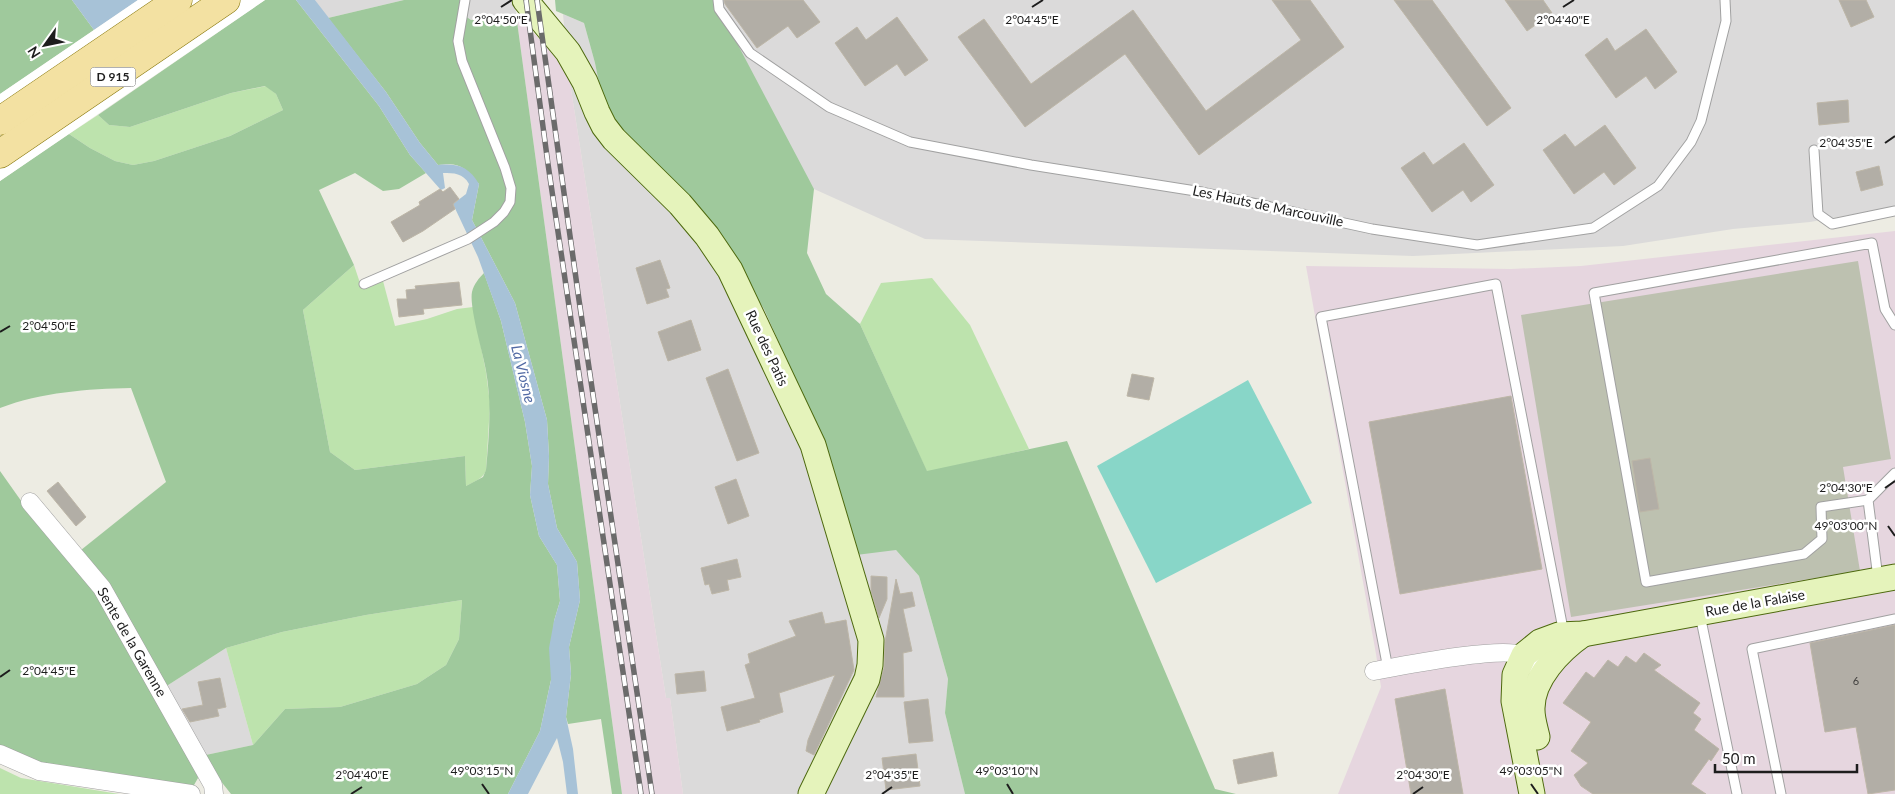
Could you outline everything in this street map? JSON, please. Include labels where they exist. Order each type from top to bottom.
[{"type":"main road","name":"D 915","points":[[0,121],[178,0]]},
{"type":"main road","name":"D 915","points":[[0,154],[226,0]]},
{"type":"main road","name":"Rue des Patis","points":[[525,0],[572,58],[604,126],[614,139],[685,210],[707,236],[730,270],[812,445],[871,640],[870,665],[867,679],[812,794]]},
{"type":"main road","name":"Rue de la Falaise","points":[[1524,655],[1540,642],[1550,638],[1887,579]]},
{"type":"main road","points":[[1547,794],[1532,709],[1533,698],[1542,676],[1573,634]]},
{"type":"main road","points":[[1524,655],[1515,675],[1513,694],[1532,794]]},
{"type":"main road","name":"Rue des Patis","points":[[830,794],[829,776],[834,750]]},
{"type":"street","name":"Sente de la Garenne","points":[[30,502],[102,588],[213,785],[214,794]]},
{"type":"street","points":[[1381,670],[1487,653],[1524,655],[1534,662],[1542,676]]},
{"type":"street","points":[[0,754],[39,771],[192,794]]},
{"type":"lane","points":[[364,284],[468,239],[483,230],[504,212],[510,202],[511,188],[505,168],[462,61],[458,41],[465,0]]},
{"type":"lane","name":"Les Hauts de Marcouville","points":[[718,0],[719,9],[750,53],[829,107],[910,142],[1031,165],[1202,192],[1372,229],[1477,246],[1593,228],[1658,186],[1691,142],[1701,121],[1726,21],[1725,0]]},
{"type":"lane","points":[[1814,150],[1818,214],[1832,224],[1895,212]]},
{"type":"lane","points":[[1895,325],[1885,309],[1872,243],[1594,293],[1646,582],[1804,554],[1822,539],[1821,508],[1868,500],[1895,472]]},
{"type":"lane","points":[[1381,670],[1321,317],[1496,284],[1573,634]]},
{"type":"lane","points":[[1868,500],[1887,579]]},
{"type":"lane","points":[[1700,613],[1737,794]]},
{"type":"lane","points":[[1781,794],[1752,649],[1895,619]]},
{"type":"shaded area","points":[[315,0],[404,0],[328,18]]},
{"type":"shaded area","points":[[461,0],[515,0],[516,14],[471,20],[458,11]]},
{"type":"shaded area","points":[[700,0],[1895,0],[1895,207],[1810,222],[1733,229],[1623,246],[1413,256],[925,239],[814,189]]},
{"type":"shaded area","points":[[516,14],[568,70],[666,698],[670,698],[683,794],[622,794]]},
{"type":"shaded area","points":[[563,14],[584,23],[602,98],[714,231],[764,309],[824,443],[896,550],[919,576],[948,679],[945,713],[965,794],[683,794],[670,698],[666,698],[568,70]]},
{"type":"shaded area","points":[[1895,231],[1895,794],[1338,794],[1381,687],[1306,266],[1511,269],[1581,266]]},
{"type":"shaded area","points":[[1858,261],[1891,459],[1843,467],[1860,571],[1571,617],[1521,315]]},
{"type":"shaded area","points":[[1248,380],[1312,503],[1156,583],[1097,466]]},
{"type":"shaded area","points":[[226,648],[253,745],[201,756],[165,687]]},
{"type":"green space","points":[[0,0],[72,0],[94,30],[0,94]]},
{"type":"green space","points":[[265,0],[296,0],[379,106],[410,155],[426,173],[399,189],[383,191],[355,173],[319,190],[354,265],[303,310],[330,452],[355,470],[465,456],[466,486],[483,477],[486,470],[488,445],[489,396],[486,371],[474,319],[472,292],[474,286],[484,273],[501,321],[525,422],[532,466],[530,495],[539,536],[557,565],[560,601],[554,621],[551,680],[540,731],[508,794],[231,794],[201,756],[253,745],[285,709],[340,707],[417,684],[446,665],[459,639],[462,600],[366,615],[282,632],[226,648],[165,687],[108,581],[81,550],[166,482],[131,388],[65,392],[32,398],[0,408],[0,181],[69,134],[115,161],[133,165],[154,161],[230,136],[283,110],[276,94],[265,86],[231,93],[130,127],[109,125],[98,115]]},
{"type":"green space","points":[[404,0],[461,0],[458,11],[471,20],[516,14],[622,794],[612,794],[601,719],[568,724],[566,717],[571,674],[569,647],[580,600],[577,562],[557,528],[548,484],[547,420],[515,303],[472,220],[479,184],[458,165],[438,165],[420,143],[386,92],[328,18]]},
{"type":"green space","points":[[555,0],[718,0],[719,9],[814,189],[807,253],[826,294],[860,324],[927,471],[1067,441],[1215,789],[1236,794],[965,794],[945,713],[948,679],[919,576],[896,550],[856,555],[824,443],[764,309],[714,231],[627,142],[602,98],[584,23],[556,11]]},
{"type":"green space","points":[[266,86],[276,94],[283,110],[230,136],[154,161],[133,165],[115,161],[69,134],[98,115],[109,125],[130,127],[231,93]]},
{"type":"green space","points":[[354,265],[362,289],[383,281],[395,326],[427,319],[457,309],[473,307],[486,372],[490,404],[486,471],[475,482],[466,486],[465,456],[355,470],[330,452],[303,310]]},
{"type":"green space","points":[[932,278],[970,325],[1029,449],[927,472],[860,324],[881,283]]},
{"type":"green space","points":[[0,471],[29,512],[101,595],[196,768],[198,778],[194,785],[187,788],[41,766],[0,749]]},
{"type":"green space","points":[[462,600],[459,639],[446,665],[417,684],[340,707],[285,709],[253,745],[226,648],[282,632],[366,615]]},
{"type":"green space","points":[[0,768],[21,778],[119,794],[0,794]]},
{"type":"water","points":[[72,0],[138,0],[94,30]]},
{"type":"water","name":"La Viosne","points":[[296,0],[315,0],[386,92],[420,143],[438,165],[462,167],[479,184],[472,220],[515,303],[547,420],[548,484],[557,528],[577,562],[580,600],[569,647],[571,674],[566,717],[573,749],[578,794],[567,794],[563,762],[557,738],[528,794],[508,794],[540,731],[551,680],[549,648],[560,601],[557,565],[539,536],[530,495],[532,466],[525,422],[501,321],[478,257],[453,204],[466,194],[469,184],[461,176],[443,173],[445,188],[440,189],[410,155],[379,106]]},
{"type":"pier","points":[[138,0],[265,0],[0,181],[0,94]]},
{"type":"building","points":[[724,0],[803,0],[820,22],[797,38],[788,26],[757,48]]},
{"type":"building","points":[[1272,0],[1310,0],[1344,47],[1199,155],[1125,54],[1025,127],[958,37],[984,19],[1031,84],[1133,10],[1206,111],[1301,40]]},
{"type":"building","points":[[1394,0],[1432,0],[1511,108],[1487,126]]},
{"type":"building","points":[[1505,0],[1543,0],[1552,13],[1527,31]]},
{"type":"building","points":[[1839,0],[1866,0],[1874,17],[1851,27]]},
{"type":"building","points":[[897,17],[928,60],[905,76],[897,64],[865,86],[835,43],[857,27],[866,40]]},
{"type":"building","points":[[1646,29],[1677,72],[1655,89],[1646,76],[1616,98],[1585,55],[1607,38],[1615,51]]},
{"type":"building","points":[[1848,100],[1849,122],[1819,125],[1817,103]]},
{"type":"building","points":[[1605,125],[1636,168],[1614,185],[1604,172],[1574,194],[1543,150],[1565,134],[1575,147]]},
{"type":"building","points":[[1464,143],[1494,185],[1471,202],[1463,190],[1432,212],[1401,168],[1424,152],[1433,165]]},
{"type":"building","points":[[1879,166],[1883,185],[1861,191],[1856,172]]},
{"type":"building","points":[[450,187],[459,199],[453,204],[455,209],[403,242],[391,222],[420,205],[419,202],[440,189],[443,192]]},
{"type":"building","points":[[660,260],[670,288],[666,289],[669,297],[647,304],[636,268]]},
{"type":"building","points":[[459,282],[462,305],[423,309],[424,314],[399,317],[397,299],[407,299],[406,290],[416,289],[415,286]]},
{"type":"building","points":[[691,320],[701,350],[668,361],[658,332]]},
{"type":"building","points":[[728,369],[759,453],[737,461],[706,378]]},
{"type":"building","points":[[1132,374],[1154,378],[1149,400],[1127,396]]},
{"type":"building","points":[[1511,396],[1542,569],[1400,594],[1369,422]]},
{"type":"building","points":[[1650,458],[1659,509],[1640,512],[1632,461]]},
{"type":"building","points":[[736,479],[749,516],[728,524],[715,487]]},
{"type":"building","points":[[58,482],[86,517],[76,526],[47,491]]},
{"type":"building","points":[[737,559],[741,577],[727,580],[729,590],[712,594],[709,584],[705,585],[701,568]]},
{"type":"building","points":[[871,576],[887,577],[887,599],[879,618],[871,591]]},
{"type":"building","points":[[896,579],[900,594],[912,592],[915,606],[903,609],[912,651],[903,653],[904,697],[876,697],[884,668],[885,642]]},
{"type":"building","points":[[822,612],[825,624],[846,620],[854,670],[814,755],[806,751],[808,740],[835,675],[779,693],[783,712],[759,720],[760,722],[727,731],[721,707],[755,698],[745,665],[750,663],[748,654],[796,636],[789,621]]},
{"type":"building","points":[[1895,625],[1895,790],[1868,794],[1856,727],[1825,732],[1810,643]]},
{"type":"building","points":[[1644,653],[1661,665],[1654,670],[1700,703],[1693,713],[1701,719],[1694,730],[1719,749],[1711,761],[1709,759],[1691,784],[1706,794],[1593,794],[1581,786],[1574,775],[1588,763],[1571,751],[1591,722],[1563,703],[1586,672],[1594,678],[1608,660],[1618,667],[1626,656],[1636,663]]},
{"type":"building","points":[[704,671],[706,691],[677,694],[675,674]]},
{"type":"building","points":[[220,678],[226,707],[217,709],[219,716],[190,722],[182,709],[203,705],[198,682]]},
{"type":"building","points":[[1445,689],[1463,794],[1411,794],[1395,699]]},
{"type":"building","points":[[928,699],[933,741],[909,743],[904,702]]},
{"type":"building","points":[[1273,752],[1277,776],[1238,784],[1233,760]]},
{"type":"building","points":[[916,754],[920,786],[886,790],[882,758]]},
{"type":"railway","points":[[526,0],[548,164],[641,794]]},
{"type":"railway","points":[[537,0],[652,794]]}]
